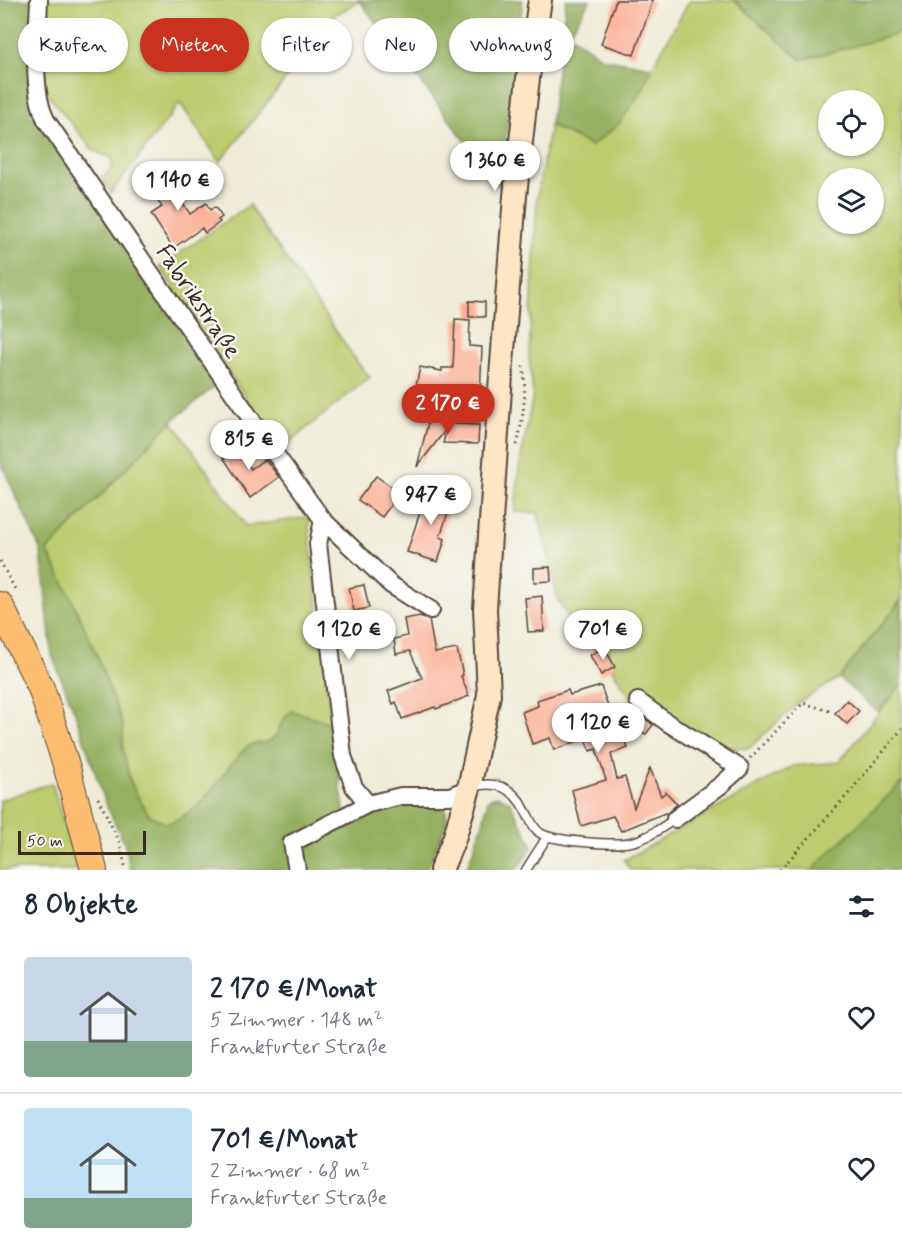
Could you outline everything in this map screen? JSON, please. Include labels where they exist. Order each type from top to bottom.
[{"type":"main road","points":[[441,870],[454,839],[469,789],[489,695],[486,609],[500,389],[513,214],[528,78],[540,0]]},
{"type":"main road","points":[[0,605],[41,688],[67,768],[94,870]]},
{"type":"street","name":"Fabrikstraße","points":[[39,0],[36,92],[46,120],[273,451],[323,520],[391,585],[431,610]]},
{"type":"street","points":[[323,520],[318,544],[343,756],[354,787],[368,804]]},
{"type":"street","points":[[638,701],[668,723],[740,768],[675,819]]},
{"type":"street","points":[[297,870],[292,843],[368,804],[400,796],[450,796],[469,789]]},
{"type":"lane","points":[[469,789],[486,783],[499,784],[524,808],[538,831],[547,837],[620,844],[633,842],[650,835],[675,819]]},
{"type":"lane","points":[[526,870],[547,837]]},
{"type":"path","points":[[0,561],[3,567]]},
{"type":"path","points":[[740,768],[803,703],[830,711]]},
{"type":"path","points":[[780,870],[902,729]]},
{"type":"green space","points":[[0,0],[32,0],[32,18],[18,18],[18,72],[30,72],[29,112],[219,383],[172,421],[47,551],[96,653],[123,726],[123,751],[130,780],[137,796],[149,815],[166,824],[180,818],[202,801],[246,748],[272,739],[286,716],[293,711],[331,723],[346,822],[392,806],[437,805],[445,810],[446,824],[427,870],[130,870],[125,845],[106,804],[75,713],[52,655],[41,551],[0,461]]},
{"type":"green space","points":[[46,0],[360,1],[329,18],[261,18],[261,72],[291,72],[220,162],[180,103],[111,193],[101,177],[110,170],[111,158],[93,150],[44,90],[44,72],[128,72],[128,18],[46,18]]},
{"type":"green space","points":[[359,0],[523,0],[521,18],[449,18],[449,72],[514,72],[500,187],[413,72],[437,72],[437,18],[373,18]]},
{"type":"green space","points":[[566,0],[590,0],[574,26],[574,18],[564,18]]},
{"type":"green space","points":[[690,0],[734,0],[801,60],[902,31],[902,599],[839,678],[801,701],[748,749],[707,744],[636,706],[612,669],[615,668],[605,647],[596,651],[576,629],[558,600],[538,513],[515,512],[519,469],[533,395],[529,356],[537,197],[550,125],[591,146],[643,89],[652,67]]},
{"type":"green space","points":[[734,0],[902,0],[902,31],[801,60]]},
{"type":"green space","points":[[574,38],[602,58],[652,67],[643,89],[618,125],[591,146],[550,125],[557,72],[574,72]]},
{"type":"green space","points":[[249,205],[360,366],[370,377],[280,450],[160,267]]},
{"type":"green space","points":[[172,421],[246,526],[309,517],[331,723],[293,711],[283,719],[272,739],[246,748],[193,810],[166,824],[149,815],[130,780],[123,751],[123,726],[96,653],[47,551]]},
{"type":"green space","points":[[902,599],[902,684],[878,712],[839,678]]},
{"type":"green space","points":[[902,684],[902,782],[813,870],[630,870],[624,860],[793,766],[839,762]]},
{"type":"green space","points":[[902,782],[902,870],[813,870],[821,861]]},
{"type":"green space","points":[[52,783],[77,870],[0,870],[0,800]]},
{"type":"green space","points":[[499,796],[510,802],[533,847],[516,870],[466,870],[483,823],[488,800]]},
{"type":"building","points":[[616,0],[653,0],[634,55],[601,44]]},
{"type":"building","points":[[160,169],[190,214],[206,203],[210,210],[215,207],[222,217],[218,220],[220,222],[205,233],[202,228],[173,248],[151,214],[162,207],[144,180]]},
{"type":"building","points":[[469,301],[485,302],[485,317],[469,317]]},
{"type":"building","points":[[455,319],[470,320],[469,346],[482,347],[480,397],[442,397],[442,392],[416,386],[420,367],[442,371],[442,368],[453,368]]},
{"type":"building","points":[[429,419],[453,420],[451,424],[479,425],[478,444],[443,443],[447,428],[417,467]]},
{"type":"building","points":[[231,442],[251,469],[265,459],[279,477],[250,498],[219,451]]},
{"type":"building","points":[[376,476],[400,493],[382,517],[358,500]]},
{"type":"building","points":[[428,488],[453,497],[440,537],[445,539],[438,562],[407,552]]},
{"type":"building","points":[[550,567],[551,581],[534,582],[534,568]]},
{"type":"building","points":[[364,585],[369,608],[354,611],[349,588]]},
{"type":"building","points":[[542,596],[544,631],[528,632],[525,598]]},
{"type":"building","points":[[420,616],[429,620],[435,653],[457,649],[463,675],[461,676],[469,696],[402,719],[396,702],[393,704],[388,691],[422,678],[410,651],[396,654],[394,639],[407,636],[404,619]]},
{"type":"building","points":[[604,647],[615,667],[601,675],[590,655]]},
{"type":"building","points":[[601,686],[609,710],[614,708],[616,713],[631,708],[653,725],[646,734],[619,721],[628,748],[611,754],[617,779],[625,777],[634,808],[650,768],[661,796],[666,792],[677,804],[666,814],[621,831],[613,816],[581,826],[572,790],[606,780],[596,749],[590,751],[586,738],[554,750],[550,738],[532,744],[522,712],[538,706],[537,700],[568,690],[570,695]]},
{"type":"building","points":[[847,700],[859,711],[847,724],[835,713]]}]
